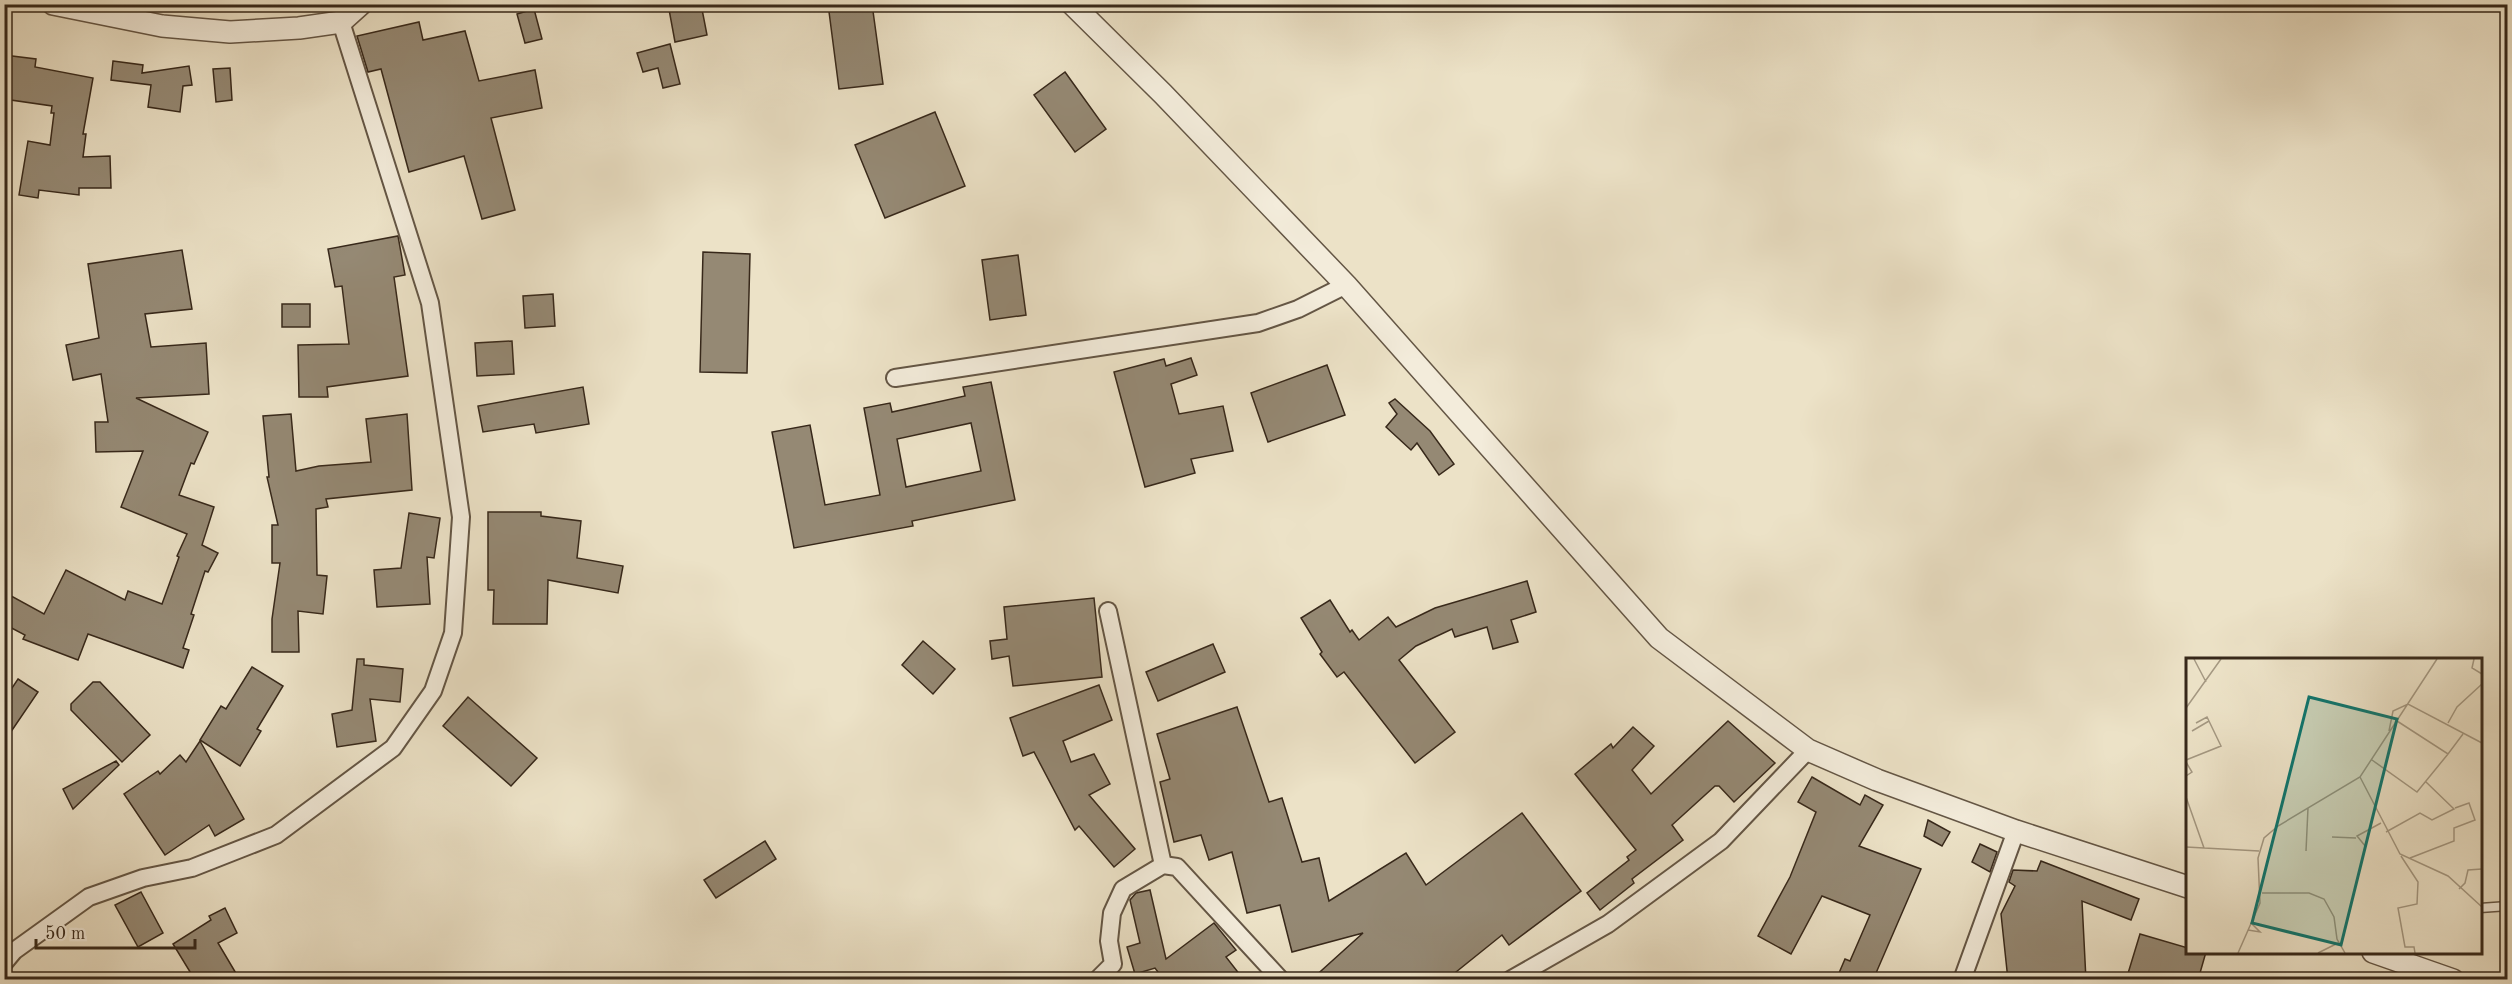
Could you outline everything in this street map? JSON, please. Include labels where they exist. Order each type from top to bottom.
[{"type":"street","points":[[53,4],[162,26],[230,32],[298,28],[341,22],[362,4]]},
{"type":"street","points":[[1072,4],[1164,94],[1346,285],[1659,638],[1808,750],[1877,780],[2016,831],[2186,887]]},
{"type":"street","points":[[8,952],[89,897],[143,878],[192,868],[276,835],[393,748],[433,691],[453,633],[461,517],[430,303],[341,22]]},
{"type":"street","points":[[895,378],[1258,323],[1298,309],[1346,285]]},
{"type":"street","points":[[1108,611],[1163,865]]},
{"type":"street","points":[[1510,980],[1608,924],[1722,841],[1808,750]]},
{"type":"street","points":[[1962,980],[2016,831]]},
{"type":"street","points":[[1097,980],[1113,964],[1109,941],[1112,913],[1123,889],[1163,865],[1177,867],[1281,980]]},
{"type":"street","points":[[2379,954],[2453,980]]},
{"type":"lane","points":[[2482,908],[2508,906]]},
{"type":"building","points":[[668,4],[701,4],[707,35],[675,42]]},
{"type":"building","points":[[828,4],[872,4],[883,84],[839,89]]},
{"type":"building","points":[[534,9],[542,39],[525,43],[517,14]]},
{"type":"building","points":[[419,22],[423,40],[465,31],[479,81],[535,70],[542,108],[491,118],[515,210],[482,219],[464,156],[409,172],[381,69],[368,72],[357,36]]},
{"type":"building","points":[[670,44],[680,84],[663,88],[658,68],[643,72],[637,53]]},
{"type":"building","points":[[4,55],[36,59],[35,67],[93,78],[83,134],[86,134],[83,157],[110,156],[111,188],[79,188],[79,195],[39,190],[38,198],[19,195],[28,141],[50,145],[54,113],[51,113],[52,106],[4,99]]},
{"type":"building","points":[[113,61],[143,65],[142,73],[189,66],[192,85],[183,86],[180,112],[148,107],[151,85],[111,80]]},
{"type":"building","points":[[230,68],[232,100],[216,102],[213,69]]},
{"type":"building","points":[[1065,72],[1106,129],[1075,152],[1034,95]]},
{"type":"building","points":[[935,112],[965,186],[885,218],[855,145]]},
{"type":"building","points":[[398,236],[405,275],[394,277],[408,376],[327,387],[328,397],[299,397],[298,345],[349,344],[342,286],[335,287],[328,249]]},
{"type":"building","points":[[182,250],[192,309],[145,314],[151,347],[206,343],[209,394],[136,398],[208,432],[194,464],[191,463],[179,495],[214,507],[202,545],[218,553],[208,572],[205,571],[191,614],[194,615],[183,648],[189,650],[183,668],[88,634],[78,660],[23,639],[25,635],[4,624],[4,592],[44,614],[66,570],[125,600],[128,591],[162,604],[179,557],[177,556],[187,534],[121,507],[143,451],[96,452],[95,422],[108,422],[101,374],[73,380],[66,345],[99,338],[88,264]]},
{"type":"building","points":[[703,252],[750,254],[747,373],[700,372]]},
{"type":"building","points":[[1018,255],[1026,315],[990,320],[982,260]]},
{"type":"building","points":[[553,294],[555,326],[525,328],[523,296]]},
{"type":"building","points":[[282,304],[310,304],[310,327],[282,327]]},
{"type":"building","points":[[512,341],[514,374],[477,376],[475,343]]},
{"type":"building","points":[[1191,358],[1197,375],[1171,384],[1179,414],[1223,406],[1233,451],[1191,459],[1195,473],[1145,487],[1114,372],[1164,359],[1166,366]]},
{"type":"building","points":[[1327,365],[1345,415],[1268,442],[1251,393]]},
{"type":"building","points":[[991,382],[1015,500],[912,521],[913,526],[794,548],[772,432],[810,425],[825,505],[880,495],[864,408],[890,403],[892,412],[965,396],[963,387]],"holes":[[[971,423],[981,471],[906,487],[897,439]]]},
{"type":"building","points":[[583,387],[589,424],[536,433],[534,424],[483,432],[478,406]]},
{"type":"building","points":[[1395,399],[1430,431],[1454,464],[1439,475],[1417,443],[1411,450],[1386,427],[1397,414],[1389,403]]},
{"type":"building","points":[[291,414],[296,471],[319,466],[371,462],[366,419],[407,414],[412,490],[326,499],[328,507],[316,509],[317,575],[327,576],[323,614],[298,611],[299,652],[272,652],[272,619],[280,563],[272,563],[272,525],[278,525],[267,477],[269,477],[263,416]]},
{"type":"building","points":[[488,512],[541,512],[541,516],[581,521],[577,558],[623,566],[618,593],[548,580],[547,624],[493,624],[494,590],[488,590]]},
{"type":"building","points":[[409,513],[440,518],[434,558],[427,557],[430,604],[377,607],[374,570],[401,568]]},
{"type":"building","points":[[1527,581],[1536,612],[1511,620],[1518,642],[1493,649],[1487,627],[1455,637],[1452,629],[1416,646],[1399,660],[1455,732],[1415,763],[1344,672],[1337,677],[1320,654],[1322,652],[1301,618],[1330,600],[1350,632],[1352,630],[1359,640],[1388,617],[1396,627],[1435,608]]},
{"type":"building","points":[[1094,598],[1102,677],[1013,686],[1009,656],[992,659],[990,641],[1007,639],[1004,607]]},
{"type":"building","points":[[923,641],[955,669],[933,694],[902,665]]},
{"type":"building","points":[[1213,644],[1225,672],[1158,701],[1146,672]]},
{"type":"building","points":[[357,659],[364,659],[364,665],[403,669],[400,702],[370,699],[376,741],[337,747],[332,714],[352,710]]},
{"type":"building","points":[[252,667],[283,686],[257,729],[261,731],[240,766],[200,740],[221,706],[226,709]]},
{"type":"building","points":[[18,679],[38,692],[4,742],[4,700]]},
{"type":"building","points":[[93,682],[100,682],[150,735],[122,762],[71,710],[71,704]]},
{"type":"building","points":[[1099,685],[1112,720],[1063,741],[1071,762],[1094,754],[1110,784],[1089,795],[1135,849],[1114,867],[1079,826],[1075,830],[1034,752],[1023,756],[1010,718]]},
{"type":"building","points":[[468,697],[537,758],[511,786],[443,726]]},
{"type":"building","points":[[1237,707],[1269,802],[1282,798],[1302,862],[1319,858],[1329,901],[1406,853],[1426,885],[1522,813],[1581,891],[1509,945],[1502,935],[1446,980],[1311,980],[1363,933],[1292,952],[1280,905],[1247,913],[1232,852],[1209,860],[1201,835],[1174,842],[1160,782],[1170,779],[1157,734]]},
{"type":"building","points":[[1728,721],[1775,763],[1734,802],[1719,786],[1715,786],[1672,825],[1683,840],[1632,879],[1634,883],[1600,910],[1587,893],[1629,860],[1627,857],[1636,850],[1575,774],[1611,744],[1613,748],[1633,727],[1654,746],[1632,770],[1651,794]]},
{"type":"building","points":[[200,741],[244,819],[215,836],[209,825],[165,855],[124,794],[158,771],[160,774],[180,755],[186,762]]},
{"type":"building","points":[[116,761],[119,765],[73,809],[63,789]]},
{"type":"building","points":[[1812,777],[1860,805],[1865,795],[1883,805],[1859,846],[1921,869],[1876,973],[1892,980],[1836,980],[1845,959],[1850,961],[1870,915],[1822,896],[1791,954],[1758,936],[1790,877],[1816,812],[1798,802]]},
{"type":"building","points":[[1928,820],[1950,832],[1942,846],[1924,836]]},
{"type":"building","points":[[765,841],[776,859],[716,898],[704,880]]},
{"type":"building","points":[[1980,844],[1997,852],[1990,872],[1972,862]]},
{"type":"building","points":[[2041,861],[2139,899],[2131,920],[2082,901],[2086,980],[2008,980],[2001,914],[2015,886],[2009,882],[2013,870],[2037,871]]},
{"type":"building","points":[[1150,890],[1166,959],[1214,923],[1236,950],[1226,957],[1244,980],[1164,980],[1155,968],[1135,974],[1127,947],[1140,943],[1130,900],[1136,893]]},
{"type":"building","points":[[141,892],[163,933],[138,947],[115,905]]},
{"type":"building","points":[[225,908],[237,933],[218,943],[240,980],[195,980],[173,944],[211,920],[209,916]]},
{"type":"building","points":[[2140,934],[2186,947],[2186,954],[2205,954],[2198,980],[2126,980]]}]
